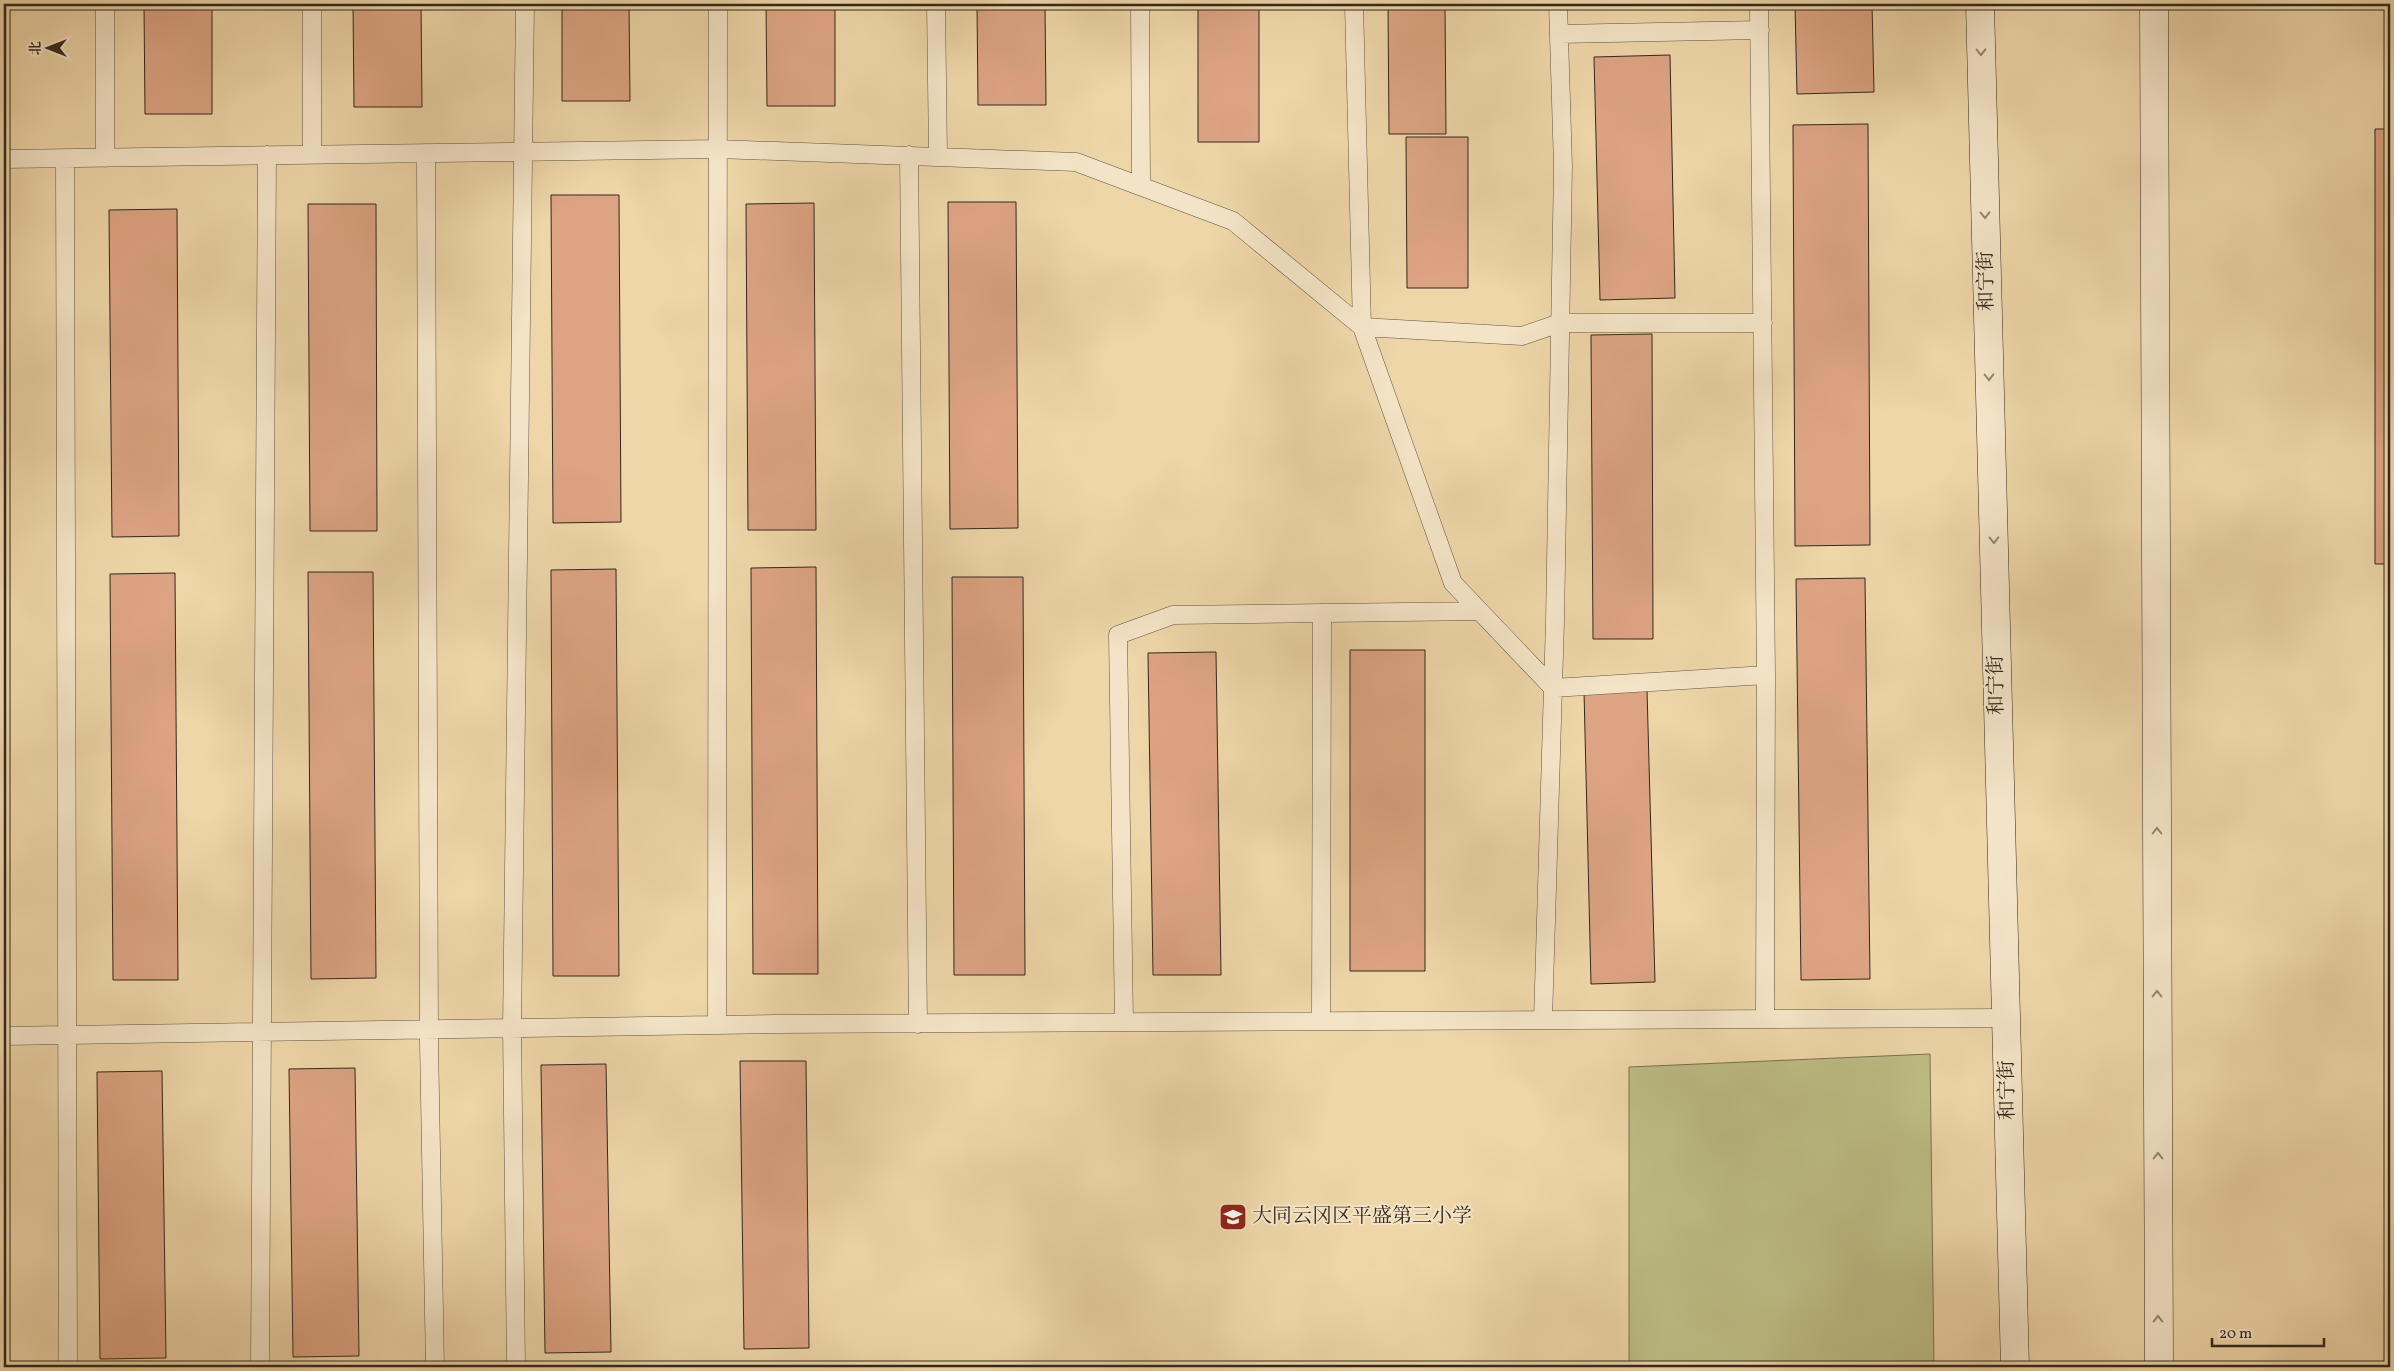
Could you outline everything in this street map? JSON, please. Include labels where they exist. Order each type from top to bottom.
[{"type":"main road","name":"和宁街","points":[[1980,4],[2015,1367]]},
{"type":"main road","points":[[2154,4],[2158,1367]]},
{"type":"lane","points":[[105,4],[106,158]]},
{"type":"lane","points":[[312,4],[312,154]]},
{"type":"lane","points":[[516,1367],[512,1028],[525,4]]},
{"type":"lane","points":[[717,1025],[718,4]]},
{"type":"lane","points":[[936,4],[938,156]]},
{"type":"lane","points":[[1140,4],[1141,186]]},
{"type":"lane","points":[[1354,4],[1362,327],[1453,583],[1553,688]]},
{"type":"lane","points":[[1543,1020],[1553,688],[1563,166],[1558,4]]},
{"type":"lane","points":[[1759,4],[1766,675],[1765,1019]]},
{"type":"lane","points":[[1559,34],[1760,30]]},
{"type":"lane","points":[[4,159],[719,149],[1076,162],[1233,221],[1362,327],[1522,336],[1560,323],[1763,323]]},
{"type":"lane","points":[[426,153],[429,1029],[435,1367]]},
{"type":"lane","points":[[260,1367],[267,155]]},
{"type":"lane","points":[[909,155],[918,1024]]},
{"type":"lane","points":[[66,158],[69,1035],[68,1367]]},
{"type":"lane","points":[[1124,1022],[1118,635],[1173,616],[1480,611]]},
{"type":"lane","points":[[1321,1021],[1322,613]]},
{"type":"lane","points":[[1553,688],[1766,675]]},
{"type":"lane","points":[[4,1036],[717,1025],[2006,1018]]},
{"type":"green space","points":[[1930,1054],[1934,1367],[1629,1367],[1629,1067]]},
{"type":"building","points":[[4,4],[6,4],[7,108],[4,108]]},
{"type":"building","points":[[144,4],[212,4],[212,114],[145,114]]},
{"type":"building","points":[[353,4],[421,4],[422,107],[354,107]]},
{"type":"building","points":[[562,4],[629,4],[630,101],[562,101]]},
{"type":"building","points":[[766,4],[835,4],[835,106],[767,106]]},
{"type":"building","points":[[977,4],[1045,4],[1046,105],[978,105]]},
{"type":"building","points":[[1198,4],[1259,4],[1259,142],[1198,142]]},
{"type":"building","points":[[1388,4],[1445,4],[1446,134],[1389,134]]},
{"type":"building","points":[[1795,4],[1872,4],[1874,92],[1797,94]]},
{"type":"building","points":[[1670,55],[1675,298],[1600,300],[1594,57]]},
{"type":"building","points":[[1868,124],[1870,545],[1795,546],[1793,125]]},
{"type":"building","points":[[2375,129],[2390,129],[2390,564],[2375,564]]},
{"type":"building","points":[[1406,137],[1468,137],[1468,288],[1407,288]]},
{"type":"building","points":[[551,195],[619,195],[621,522],[553,523]]},
{"type":"building","points":[[948,202],[1016,202],[1018,528],[950,529]]},
{"type":"building","points":[[814,203],[816,530],[748,530],[746,204]]},
{"type":"building","points":[[308,204],[376,204],[377,531],[310,531]]},
{"type":"building","points":[[177,209],[179,536],[112,537],[109,210]]},
{"type":"building","points":[[1652,334],[1653,639],[1593,639],[1591,335]]},
{"type":"building","points":[[816,567],[818,974],[753,974],[751,568]]},
{"type":"building","points":[[616,569],[619,976],[553,976],[551,570]]},
{"type":"building","points":[[308,572],[373,572],[376,978],[311,979]]},
{"type":"building","points":[[175,573],[178,980],[113,980],[110,574]]},
{"type":"building","points":[[952,577],[1023,577],[1025,975],[954,975]]},
{"type":"building","points":[[1865,578],[1870,979],[1801,980],[1796,579]]},
{"type":"building","points":[[2386,610],[2390,610],[2390,1044],[2386,1044]]},
{"type":"building","points":[[1350,650],[1425,650],[1425,971],[1350,971]]},
{"type":"building","points":[[1216,652],[1221,975],[1153,975],[1148,653]]},
{"type":"building","points":[[1647,690],[1655,982],[1591,984],[1584,691]]},
{"type":"building","points":[[740,1061],[806,1061],[809,1348],[744,1349]]},
{"type":"building","points":[[606,1064],[611,1352],[545,1353],[541,1065]]},
{"type":"building","points":[[355,1068],[359,1356],[293,1357],[289,1069]]},
{"type":"building","points":[[162,1071],[166,1358],[100,1359],[97,1072]]},
{"type":"place","name":"大同云冈区平盛第三小学","points":[[1233,1217]]}]
